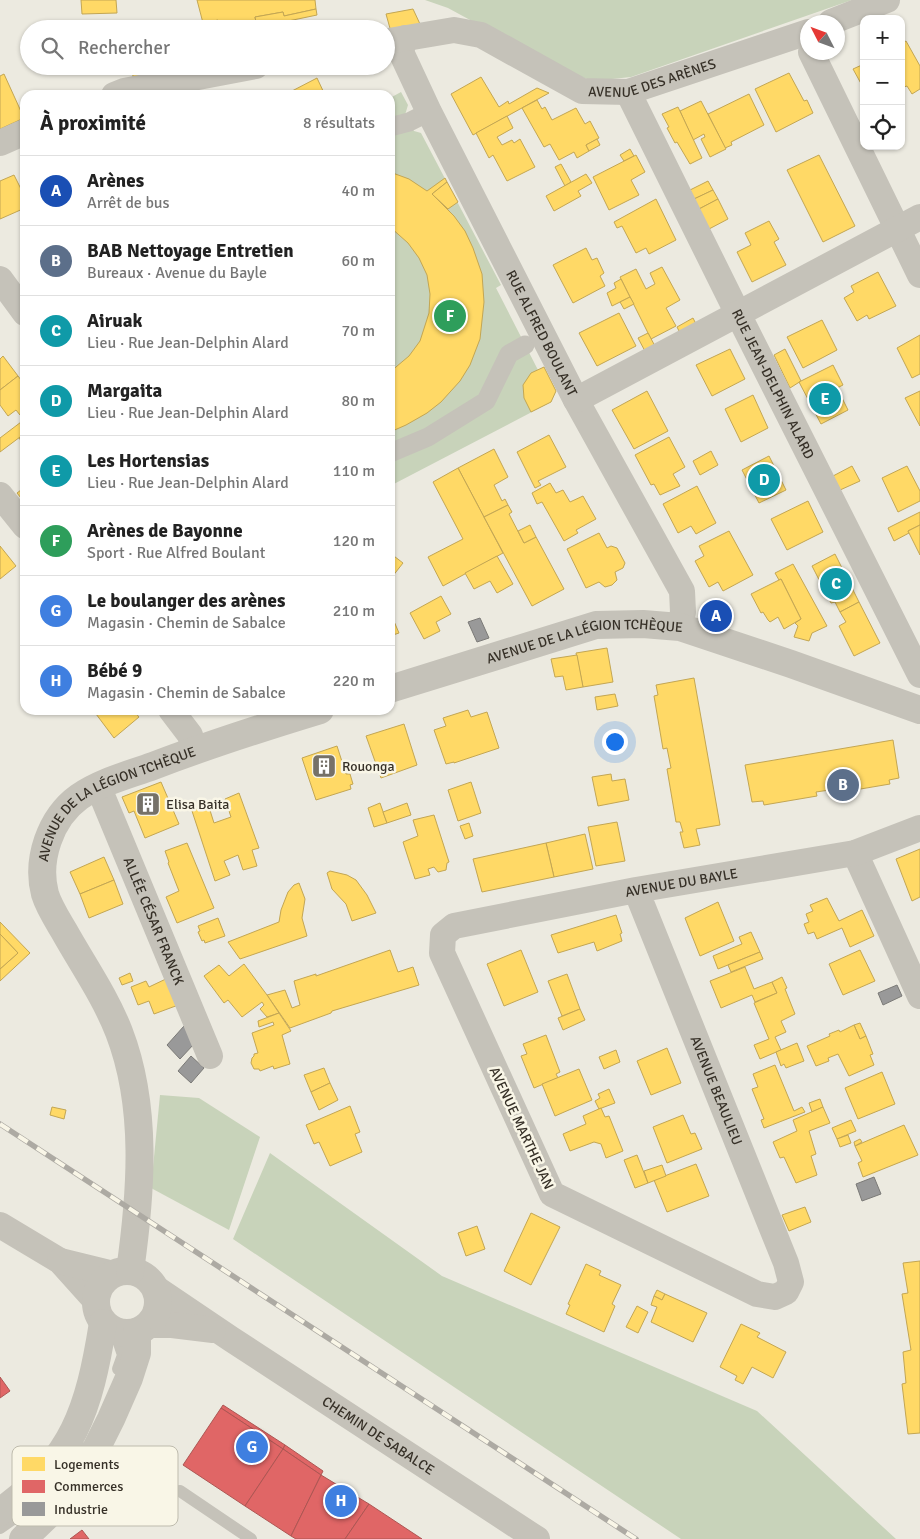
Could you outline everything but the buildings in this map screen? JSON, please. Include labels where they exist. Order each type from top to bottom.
[{"type":"street","points":[[845,16],[887,0]]},
{"type":"street","name":"AVENUE DES ARÈNES","points":[[396,39],[454,30],[481,35],[582,91],[628,92],[800,43]]},
{"type":"street","name":"RUE ALFRED BOULANT","points":[[396,39],[429,112],[576,400],[682,591],[683,612],[680,627]]},
{"type":"street","points":[[816,60],[920,275]]},
{"type":"street","points":[[134,90],[210,75]]},
{"type":"street","name":"RUE JEAN-DELPHIN ALARD","points":[[628,92],[920,675]]},
{"type":"street","points":[[395,126],[409,122],[429,112]]},
{"type":"street","points":[[0,143],[20,134]]},
{"type":"street","points":[[576,400],[920,217]]},
{"type":"street","points":[[0,279],[20,306]]},
{"type":"street","points":[[395,451],[428,437],[486,401],[509,354],[526,345]]},
{"type":"street","points":[[0,495],[20,520]]},
{"type":"street","name":"AVENUE DE LA LÉGION TCHÈQUE","points":[[395,687],[596,625],[643,624],[680,627],[920,710]]},
{"type":"street","points":[[175,715],[190,735],[194,750]]},
{"type":"street","name":"AVENUE DE LA LÉGION TCHÈQUE","points":[[122,1273],[137,1212],[139,1142],[137,1107],[130,1067],[120,1032],[104,998],[79,959],[52,911],[45,894],[44,856],[48,841],[55,824],[65,810],[78,798],[98,786],[194,750],[304,715]]},
{"type":"street","name":"ALLÉE CÉSAR FRANCK","points":[[98,786],[210,1056]]},
{"type":"street","name":"AVENUE DU BAYLE","points":[[443,935],[454,926],[636,890],[856,853],[920,828]]},
{"type":"street","points":[[856,853],[920,996]]},
{"type":"street","name":"AVENUE BEAULIEU","points":[[636,890],[786,1263],[791,1282],[786,1292]]},
{"type":"street","name":"AVENUE MARTHE JAN","points":[[443,935],[442,953],[552,1194],[757,1294],[775,1296],[786,1292]]},
{"type":"street","points":[[0,1225],[60,1261],[120,1322]]},
{"type":"street","points":[[60,1261],[144,1276],[154,1287],[158,1303],[154,1319],[120,1322]]},
{"type":"street","points":[[98,1446],[129,1378],[138,1353],[120,1322],[97,1292],[101,1285],[122,1273]]},
{"type":"street","name":"CHEMIN DE SABALCE","points":[[154,1287],[507,1532],[537,1539]]},
{"type":"street","points":[[64,1446],[78,1424],[94,1374],[120,1322]]},
{"type":"street","name":"CHEMIN DE SABALCE","points":[[120,1322],[172,1325],[219,1331]]},
{"type":"street","points":[[0,1512],[12,1502]]},
{"type":"street","points":[[22,1539],[35,1526]]},
{"type":"lane","points":[[84,1446],[99,1418],[123,1355],[120,1322]]},
{"type":"lane","points":[[180,1491],[243,1537]]},
{"type":"lane","points":[[0,1528],[12,1520]]},
{"type":"green space","points":[[425,0],[852,0],[809,15],[800,15],[800,18],[631,77],[593,81],[564,71],[448,8]]},
{"type":"green space","points":[[401,92],[408,105],[405,115],[414,131],[421,133],[501,285],[496,288],[538,370],[544,367],[556,391],[551,402],[395,483],[395,95]]},
{"type":"green space","points":[[160,1095],[199,1098],[260,1137],[229,1230],[151,1188]]},
{"type":"green space","points":[[270,1153],[442,1276],[757,1411],[896,1539],[681,1539],[233,1239]]},
{"type":"railway","points":[[0,1124],[636,1539]]},
{"type":"place","name":"Arènes de Bayonne","points":[[450,316]]},
{"type":"place","name":"Les Hortensias","points":[[825,399]]},
{"type":"place","name":"Margaita","points":[[764,480]]},
{"type":"place","name":"Airuak","points":[[836,584]]},
{"type":"place","name":"Arènes","points":[[716,616]]},
{"type":"place","name":"Rouonga","points":[[324,766]]},
{"type":"place","name":"BAB Nettoyage Entretien","points":[[843,785]]},
{"type":"place","name":"Elisa Baita","points":[[148,804]]},
{"type":"place","name":"Le boulanger des arènes","points":[[252,1447]]},
{"type":"place","name":"Bébé 9","points":[[341,1501]]}]
